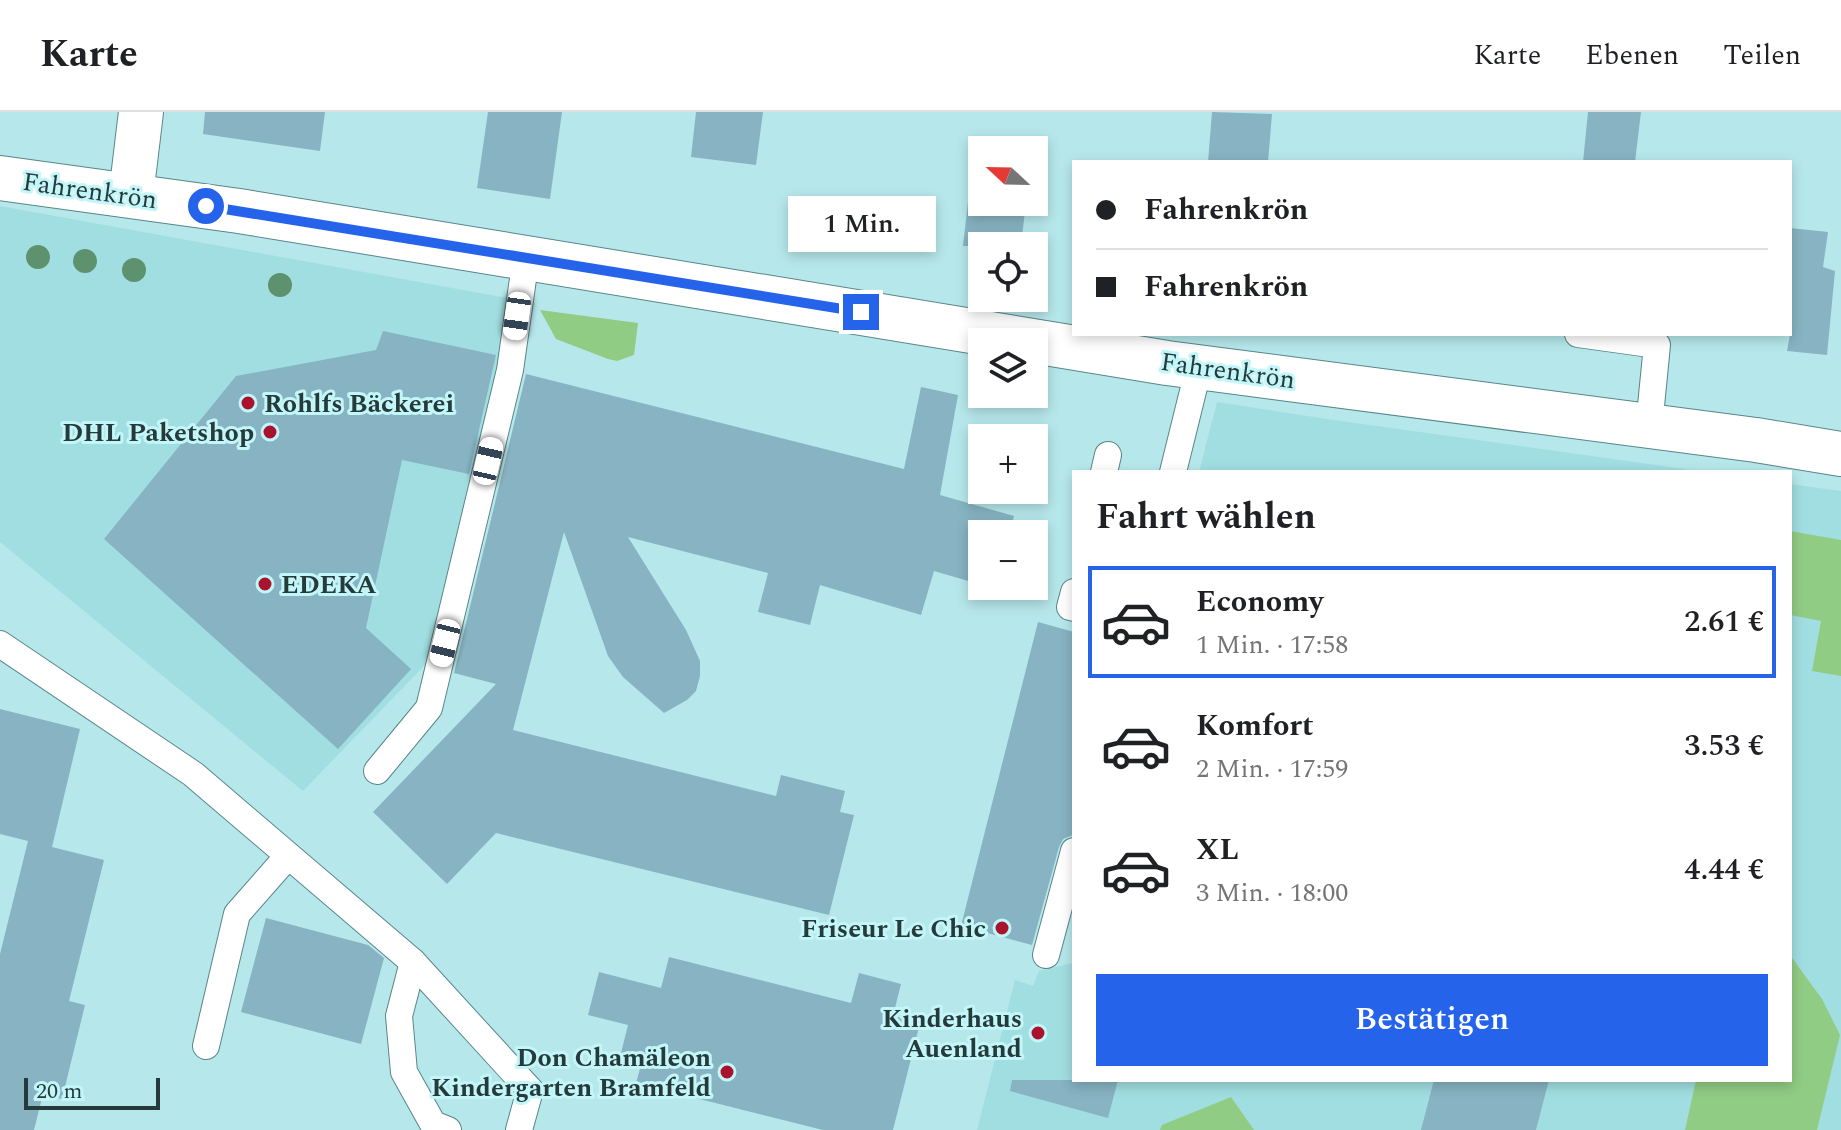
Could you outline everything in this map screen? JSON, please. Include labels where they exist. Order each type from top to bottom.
[{"type":"street","points":[[131,195],[141,112]]},
{"type":"street","name":"Fahrenkrön","points":[[0,178],[131,195],[1199,367],[1841,454]]},
{"type":"lane","points":[[377,771],[429,708],[510,370],[526,258]]},
{"type":"lane","points":[[1592,336],[1657,345],[1649,426]]},
{"type":"lane","points":[[1173,470],[1199,367]]},
{"type":"lane","points":[[0,644],[193,774],[413,962],[530,1090],[519,1130]]},
{"type":"lane","points":[[206,1046],[237,914],[288,856]]},
{"type":"lane","points":[[1046,955],[1072,858]]},
{"type":"lane","points":[[413,962],[399,1016],[404,1072],[433,1124],[448,1130]]},
{"type":"shaded area","points":[[0,206],[535,303],[450,639],[303,791],[0,542]]},
{"type":"shaded area","points":[[1217,402],[1692,470],[1200,470]]},
{"type":"shaded area","points":[[1792,484],[1841,491],[1841,1130],[977,1130],[1015,980],[1033,986],[1039,971],[1072,963],[1072,1082],[1792,1082]]},
{"type":"green space","points":[[540,310],[638,323],[634,355],[617,361],[556,339]]},
{"type":"green space","points":[[1792,531],[1841,540],[1841,676],[1812,671],[1821,621],[1792,615]]},
{"type":"green space","points":[[1792,958],[1822,999],[1840,1035],[1817,1130],[1685,1130],[1696,1082],[1792,1082]]},
{"type":"green space","points":[[1231,1097],[1254,1130],[1160,1130],[1162,1125]]},
{"type":"building","points":[[205,112],[325,112],[320,151],[203,134]]},
{"type":"building","points":[[488,112],[562,112],[550,199],[477,188]]},
{"type":"building","points":[[696,112],[763,112],[756,165],[691,157]]},
{"type":"building","points":[[1212,112],[1272,114],[1268,160],[1208,160]]},
{"type":"building","points":[[1588,112],[1641,112],[1635,160],[1583,160]]},
{"type":"building","points":[[968,202],[968,216],[1024,216],[1023,232],[968,232],[968,246],[963,246]]},
{"type":"building","points":[[1792,228],[1828,232],[1823,267],[1835,271],[1827,355],[1787,351],[1792,336]]},
{"type":"building","name":"EDEKA","points":[[383,331],[496,355],[469,474],[402,460],[366,628],[411,669],[338,749],[104,539],[236,376],[376,350]]},
{"type":"building","points":[[526,374],[904,469],[921,387],[958,395],[940,495],[1014,516],[1013,520],[968,520],[968,581],[934,571],[921,615],[820,585],[810,625],[758,612],[768,573],[628,537],[686,630],[700,661],[696,691],[664,713],[623,677],[608,656],[564,532],[513,730],[776,796],[781,775],[845,791],[840,812],[854,815],[829,915],[496,833],[447,884],[373,812],[496,684],[454,673]]},
{"type":"building","points":[[1038,622],[1072,631],[1072,835],[1063,839],[1059,847],[1032,945],[961,926]]},
{"type":"building","points":[[0,709],[80,729],[52,847],[104,860],[69,1001],[85,1005],[62,1099],[43,1094],[34,1130],[0,1130],[0,954],[28,841],[0,834]]},
{"type":"building","points":[[266,918],[368,945],[384,958],[361,1044],[241,1012]]},
{"type":"building","points":[[669,957],[851,1003],[859,973],[901,984],[893,1016],[920,1023],[893,1130],[823,1130],[636,1083],[643,1058],[621,1053],[628,1025],[588,1015],[599,972],[661,988]]},
{"type":"building","points":[[1012,1080],[1117,1082],[1108,1118],[1010,1091]]},
{"type":"building","points":[[1433,1082],[1548,1082],[1536,1130],[1421,1130]]},
{"type":"place","name":"Rohlfs Bäckerei","points":[[248,403]]},
{"type":"place","name":"DHL Paketshop","points":[[270,432]]},
{"type":"place","name":"EDEKA","points":[[265,584]]},
{"type":"place","name":"Friseur Le Chic","points":[[1002,928]]},
{"type":"place","name":"Kinderhaus Auenland","points":[[1038,1033]]},
{"type":"place","name":"Don Chamäleon Kindergarten Bramfeld","points":[[727,1072]]},
{"type":"route","points":[[206,206],[861,312]]}]
